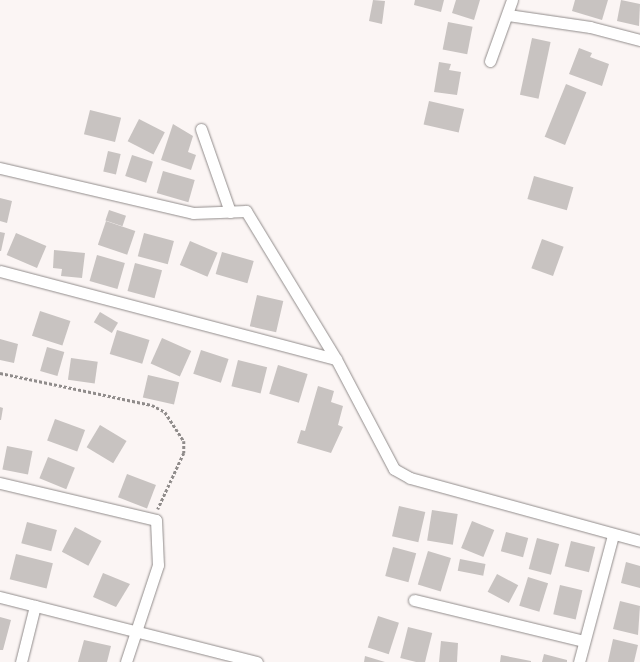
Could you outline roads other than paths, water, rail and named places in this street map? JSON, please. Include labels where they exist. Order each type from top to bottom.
[{"type":"street","points":[[490,61],[508,15],[512,0]]},
{"type":"street","points":[[508,15],[590,27],[640,40]]},
{"type":"street","points":[[201,129],[230,212]]},
{"type":"street","points":[[0,168],[130,201],[193,213],[230,212],[242,209],[250,214],[336,359],[394,469],[410,478],[613,535],[640,541]]},
{"type":"street","points":[[0,271],[336,359]]},
{"type":"street","points":[[0,483],[156,520],[158,565],[135,630],[126,662]]},
{"type":"street","points":[[579,662],[582,641],[613,535]]},
{"type":"street","points":[[0,597],[135,630],[234,659],[258,662]]},
{"type":"street","points":[[414,600],[582,641]]},
{"type":"street","points":[[21,662],[35,606]]}]
